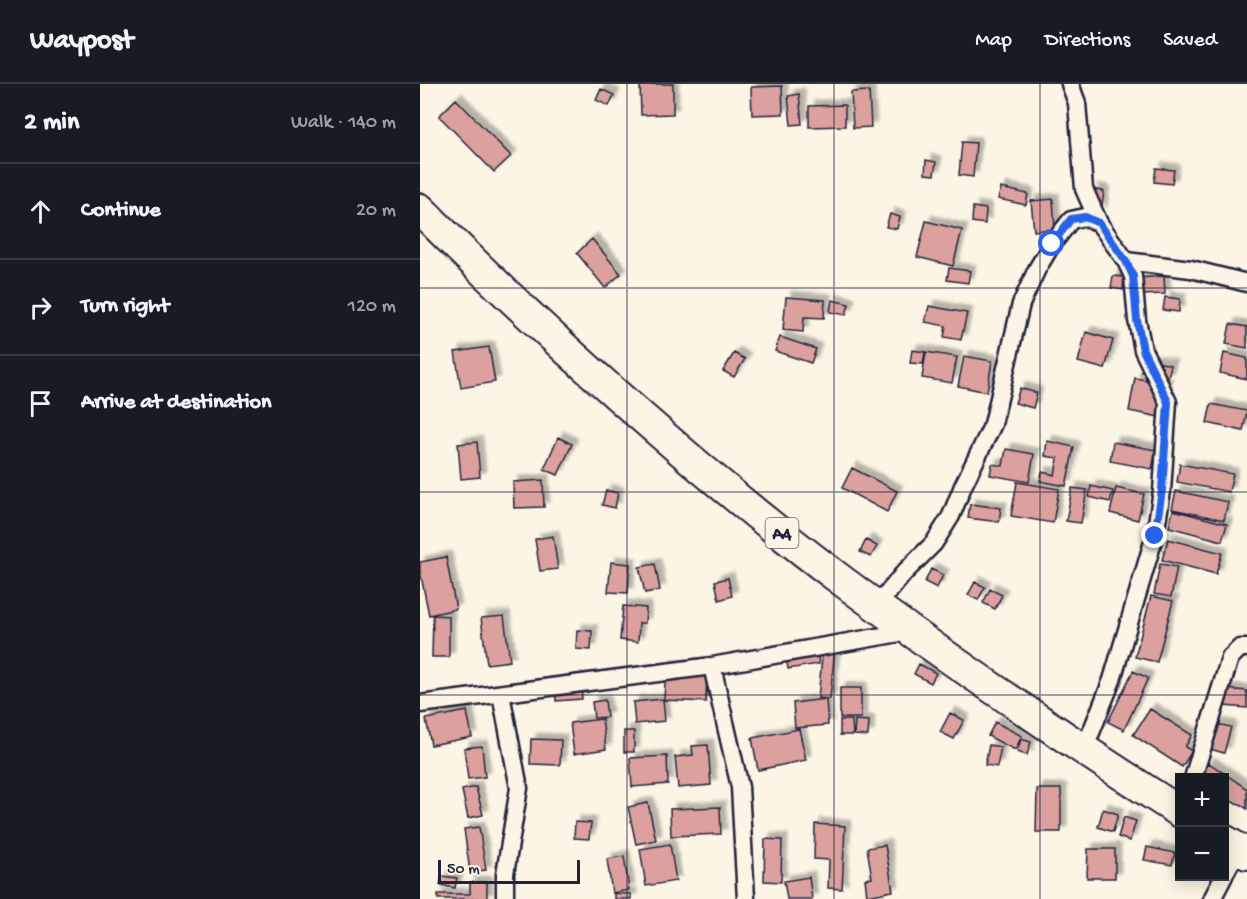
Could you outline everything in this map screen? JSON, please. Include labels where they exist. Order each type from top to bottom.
[{"type":"highway","name":"A4","points":[[420,209],[532,317],[640,416],[726,489],[911,631],[1175,809]]},
{"type":"street","points":[[1070,84],[1077,103],[1084,189],[1099,223],[1126,261],[1133,276],[1137,320],[1143,350],[1168,402],[1162,490],[1155,536],[1112,680],[1084,750]]},
{"type":"street","points":[[878,606],[904,573],[934,543],[951,516],[993,424],[1022,304],[1037,269],[1071,219],[1085,217],[1099,223]]},
{"type":"street","points":[[1126,261],[1191,269],[1247,283]]},
{"type":"street","points":[[420,704],[712,666],[911,631]]},
{"type":"street","points":[[1193,773],[1230,658],[1240,648],[1247,648]]},
{"type":"street","points":[[712,666],[740,787],[746,899]]},
{"type":"street","points":[[501,694],[519,788],[505,874],[505,899]]},
{"type":"street","points":[[1212,899],[1231,859]]},
{"type":"building","points":[[640,84],[673,84],[673,114],[641,115]]},
{"type":"building","points":[[782,86],[783,114],[752,115],[751,87]]},
{"type":"building","points":[[601,89],[614,95],[609,106],[596,100]]},
{"type":"building","points":[[869,91],[871,127],[853,128],[851,92]]},
{"type":"building","points":[[799,94],[802,124],[791,125],[788,96]]},
{"type":"building","points":[[456,99],[511,156],[494,172],[439,116]]},
{"type":"building","points":[[845,105],[845,126],[809,127],[809,106]]},
{"type":"building","points":[[962,142],[976,143],[973,177],[959,175]]},
{"type":"building","points":[[926,160],[936,162],[934,175],[925,174]]},
{"type":"building","points":[[1156,168],[1174,170],[1172,184],[1154,182]]},
{"type":"building","points":[[1001,188],[1028,194],[1026,205],[998,199]]},
{"type":"building","points":[[1092,189],[1104,191],[1101,213]]},
{"type":"building","points":[[1053,199],[1055,229],[1034,231],[1031,201]]},
{"type":"building","points":[[973,207],[986,209],[985,224],[972,222]]},
{"type":"building","points":[[890,214],[900,217],[897,229],[886,227]]},
{"type":"building","points":[[926,221],[962,230],[953,266],[917,257]]},
{"type":"building","points":[[592,239],[621,274],[605,288],[577,253]]},
{"type":"building","points":[[949,268],[970,271],[968,283],[947,280]]},
{"type":"building","points":[[1113,276],[1124,277],[1123,290],[1111,288]]},
{"type":"building","points":[[1164,276],[1165,294],[1140,295],[1139,278]]},
{"type":"building","points":[[786,297],[825,300],[824,318],[804,317],[803,332],[783,330]]},
{"type":"building","points":[[1165,297],[1180,299],[1179,312],[1163,310]]},
{"type":"building","points":[[832,300],[849,304],[846,315],[830,312]]},
{"type":"building","points":[[929,306],[967,313],[961,340],[944,337],[946,326],[925,322]]},
{"type":"building","points":[[1230,324],[1247,327],[1247,348],[1226,344]]},
{"type":"building","points":[[1086,332],[1113,340],[1105,369],[1078,362]]},
{"type":"building","points":[[780,337],[816,349],[811,363],[775,351]]},
{"type":"building","points":[[489,347],[495,382],[461,388],[455,352]]},
{"type":"building","points":[[912,350],[925,352],[923,364],[910,363]]},
{"type":"building","points":[[926,352],[957,357],[952,383],[922,378]]},
{"type":"building","points":[[734,353],[745,359],[734,377],[723,371]]},
{"type":"building","points":[[1224,353],[1247,358],[1247,379],[1220,373]]},
{"type":"building","points":[[964,356],[992,361],[987,392],[958,386]]},
{"type":"building","points":[[1144,359],[1171,365],[1168,378],[1141,372]]},
{"type":"building","points":[[1135,378],[1167,384],[1160,417],[1129,411]]},
{"type":"building","points":[[1020,388],[1037,393],[1033,408],[1015,403]]},
{"type":"building","points":[[1211,404],[1247,411],[1243,431],[1207,423]]},
{"type":"building","points":[[558,437],[572,444],[558,475],[544,469]]},
{"type":"building","points":[[1047,441],[1074,447],[1066,486],[1040,481],[1042,472],[1055,475],[1058,458],[1045,456]]},
{"type":"building","points":[[477,442],[480,477],[461,479],[458,444]]},
{"type":"building","points":[[1113,442],[1156,450],[1152,469],[1110,461]]},
{"type":"building","points":[[1006,449],[1034,454],[1029,482],[990,475],[992,464],[1003,466]]},
{"type":"building","points":[[1180,464],[1233,474],[1229,492],[1177,482]]},
{"type":"building","points":[[852,468],[897,491],[887,512],[842,488]]},
{"type":"building","points":[[543,480],[544,507],[514,508],[513,482]]},
{"type":"building","points":[[1017,482],[1059,489],[1053,523],[1011,516]]},
{"type":"building","points":[[1091,486],[1113,491],[1110,502],[1089,497]]},
{"type":"building","points":[[1072,488],[1087,490],[1081,523],[1066,521]]},
{"type":"building","points":[[1116,488],[1144,494],[1138,520],[1110,513]]},
{"type":"building","points":[[606,490],[618,493],[615,508],[602,505]]},
{"type":"building","points":[[1176,491],[1228,502],[1224,520],[1172,509]]},
{"type":"building","points":[[970,504],[1001,508],[999,522],[968,518]]},
{"type":"building","points":[[1173,510],[1227,524],[1222,541],[1169,527]]},
{"type":"building","points":[[553,536],[558,569],[540,571],[535,539]]},
{"type":"building","points":[[1168,539],[1222,553],[1216,574],[1162,560]]},
{"type":"building","points":[[866,540],[877,546],[871,557],[860,552]]},
{"type":"building","points":[[446,557],[456,609],[429,615],[420,562]]},
{"type":"building","points":[[611,562],[630,564],[628,593],[608,592]]},
{"type":"building","points":[[655,564],[660,590],[645,593],[639,567]]},
{"type":"building","points":[[1160,564],[1177,567],[1171,597],[1154,594]]},
{"type":"building","points":[[931,569],[943,575],[937,588],[925,582]]},
{"type":"building","points":[[728,578],[732,596],[719,600],[715,581]]},
{"type":"building","points":[[975,582],[985,587],[978,600],[968,595]]},
{"type":"building","points":[[990,589],[1002,595],[995,609],[983,603]]},
{"type":"building","points":[[1151,596],[1173,601],[1157,662],[1135,657]]},
{"type":"building","points":[[623,606],[646,608],[645,623],[639,623],[638,642],[620,640]]},
{"type":"building","points":[[433,615],[449,616],[449,657],[432,657]]},
{"type":"building","points":[[504,616],[510,661],[487,664],[481,618]]},
{"type":"building","points":[[577,630],[592,631],[591,650],[576,649]]},
{"type":"building","points":[[816,644],[819,664],[788,669],[785,649]]},
{"type":"building","points":[[823,647],[835,648],[830,699],[818,698]]},
{"type":"building","points":[[919,664],[936,673],[931,683],[914,674]]},
{"type":"building","points":[[666,666],[707,667],[706,702],[664,700]]},
{"type":"building","points":[[1133,671],[1148,678],[1124,730],[1108,722]]},
{"type":"building","points":[[581,686],[582,699],[556,701],[555,688]]},
{"type":"building","points":[[840,688],[861,688],[861,718],[840,718]]},
{"type":"building","points":[[1226,689],[1247,691],[1247,708],[1224,706]]},
{"type":"building","points":[[663,699],[665,721],[635,724],[633,702]]},
{"type":"building","points":[[826,699],[828,725],[795,728],[793,703]]},
{"type":"building","points":[[605,700],[607,717],[594,718],[592,702]]},
{"type":"building","points":[[1150,709],[1192,735],[1185,747],[1192,751],[1182,767],[1133,735]]},
{"type":"building","points":[[467,711],[472,737],[431,745],[426,719]]},
{"type":"building","points":[[950,713],[964,720],[954,739],[940,732]]},
{"type":"building","points":[[602,719],[606,749],[574,754],[570,723]]},
{"type":"building","points":[[840,720],[852,720],[853,735],[840,735]]},
{"type":"building","points":[[855,720],[869,721],[868,736],[854,735]]},
{"type":"building","points":[[995,722],[1022,736],[1015,750],[988,736]]},
{"type":"building","points":[[1217,724],[1231,727],[1224,753],[1210,749]]},
{"type":"building","points":[[799,729],[806,760],[758,770],[752,738]]},
{"type":"building","points":[[624,731],[634,731],[634,752],[624,752]]},
{"type":"building","points":[[531,739],[561,740],[560,765],[530,764]]},
{"type":"building","points":[[1021,739],[1031,742],[1027,755],[1017,752]]},
{"type":"building","points":[[708,745],[711,785],[678,788],[675,757],[693,755],[692,746]]},
{"type":"building","points":[[989,745],[1001,747],[997,767],[985,765]]},
{"type":"building","points":[[482,746],[485,777],[468,779],[464,748]]},
{"type":"building","points":[[667,756],[668,784],[632,787],[630,758]]},
{"type":"building","points":[[1209,763],[1224,773],[1203,773]]},
{"type":"building","points":[[1229,777],[1247,789],[1247,809],[1240,804],[1229,801]]},
{"type":"building","points":[[476,787],[483,815],[468,818],[462,790]]},
{"type":"building","points":[[1037,789],[1061,789],[1061,832],[1036,832]]},
{"type":"building","points":[[648,803],[656,840],[636,844],[628,807]]},
{"type":"building","points":[[720,807],[721,834],[671,836],[670,809]]},
{"type":"building","points":[[1103,809],[1118,814],[1113,832],[1098,827]]},
{"type":"building","points":[[1124,817],[1136,821],[1130,841],[1118,837]]},
{"type":"building","points":[[575,822],[591,823],[589,839],[574,838]]},
{"type":"building","points":[[815,824],[845,826],[842,889],[828,888],[829,860],[814,859]]},
{"type":"building","points":[[479,827],[486,870],[470,872],[464,829]]},
{"type":"building","points":[[765,839],[782,840],[781,882],[764,881]]},
{"type":"building","points":[[670,844],[676,881],[646,886],[640,849]]},
{"type":"building","points":[[885,845],[893,891],[867,896],[865,879],[872,878],[867,848]]},
{"type":"building","points":[[1147,847],[1175,853],[1172,865],[1144,860]]},
{"type":"building","points":[[1088,849],[1115,849],[1115,878],[1087,878]]},
{"type":"building","points":[[624,856],[629,890],[612,893],[607,859]]},
{"type":"building","points":[[442,876],[457,878],[455,888],[440,885]]},
{"type":"building","points":[[809,877],[812,899],[787,899],[784,881]]},
{"type":"building","points":[[470,882],[487,882],[487,899],[438,899],[438,894],[470,894]]},
{"type":"building","points":[[614,893],[631,894],[631,899],[614,899]]},
{"type":"route","points":[[1052,244],[1071,219],[1085,217],[1099,223],[1126,261],[1133,276],[1137,320],[1143,350],[1168,402],[1162,490],[1155,536]]}]
